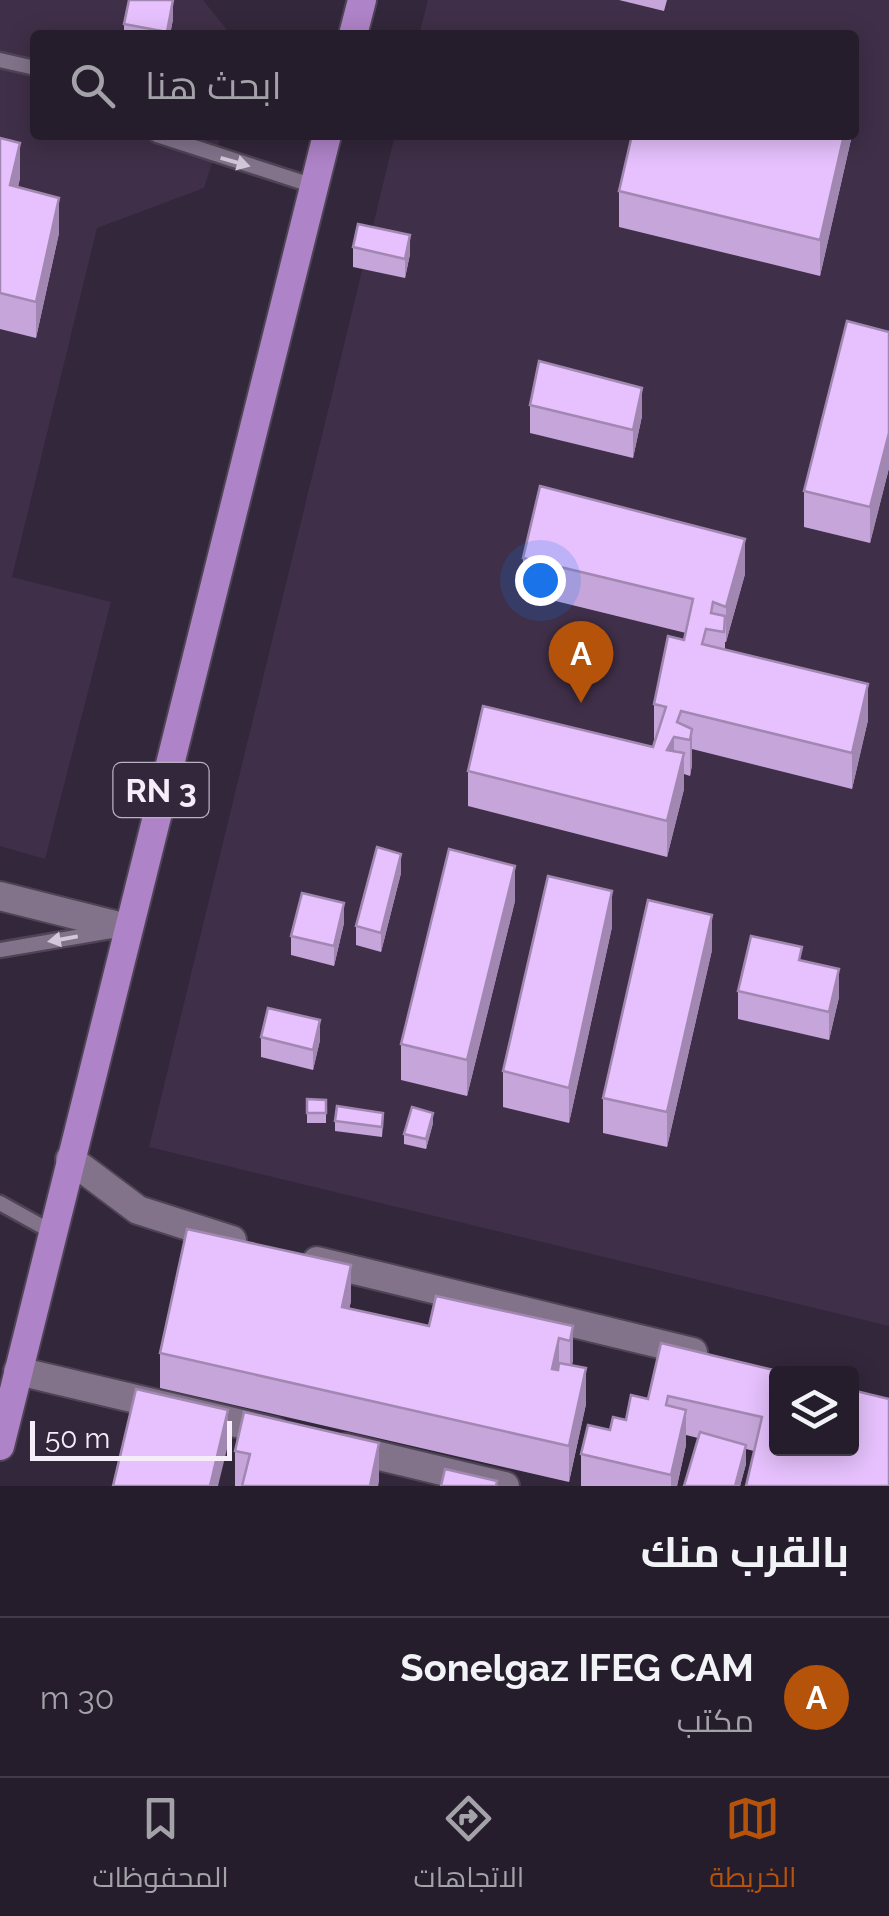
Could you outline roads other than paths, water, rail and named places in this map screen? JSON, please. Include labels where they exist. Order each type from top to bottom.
[{"type":"main road","points":[[354,30],[362,0]]},
{"type":"main road","name":"RN 3","points":[[0,1446],[126,928],[327,140]]},
{"type":"street","points":[[0,896],[126,928]]},
{"type":"street","points":[[70,1159],[138,1210],[196,1242],[255,1246]]},
{"type":"street","points":[[293,1255],[727,1360]]},
{"type":"street","points":[[18,1371],[159,1394],[505,1486]]},
{"type":"street","points":[[149,1437],[159,1394]]},
{"type":"lane","points":[[0,60],[30,67]]},
{"type":"lane","points":[[172,140],[314,186]]},
{"type":"lane","points":[[0,950],[126,928]]},
{"type":"lane","points":[[0,1203],[52,1232]]},
{"type":"place","name":"Sonelgaz IFEG CAM","points":[[581,703]]}]
